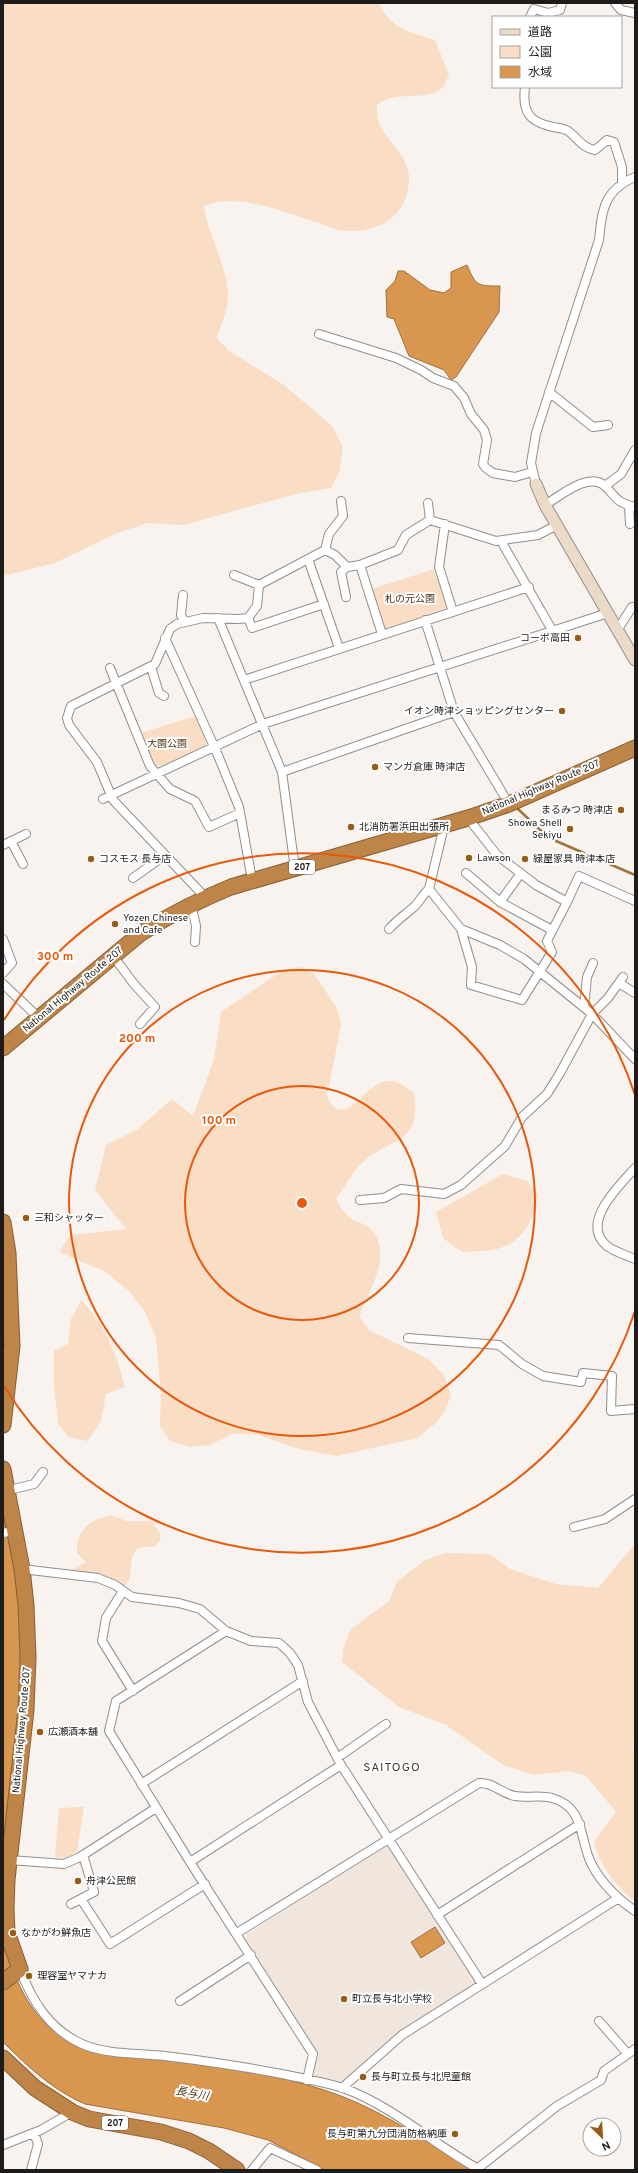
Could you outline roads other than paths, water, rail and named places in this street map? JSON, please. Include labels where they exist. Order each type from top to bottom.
[{"type":"highway","name":"National Highway Route 207","points":[[3,1048],[141,933],[205,897],[252,880],[444,826],[510,804],[635,748]]},
{"type":"highway","points":[[3,1222],[8,1253],[12,1346],[3,1425]]},
{"type":"highway","name":"National Highway Route 207","points":[[3,1469],[9,1532],[22,1569],[26,1605],[28,1657],[26,1710],[6,1909],[7,1932],[18,1971]]},
{"type":"highway","points":[[3,1982],[18,1971]]},
{"type":"highway","name":"207","points":[[3,2058],[35,2088],[72,2112],[89,2119],[161,2132],[189,2141],[209,2151],[237,2170]]},
{"type":"street","points":[[530,16],[534,8],[548,13],[560,10],[562,3]]},
{"type":"street","points":[[615,3],[621,10],[635,13]]},
{"type":"street","points":[[525,88],[526,109],[531,120],[540,124],[567,130],[587,149],[595,150],[607,140],[614,142],[622,167],[622,182]]},
{"type":"street","points":[[635,177],[622,182],[607,197],[601,218],[599,240],[548,392],[532,450],[530,463],[536,484],[545,505],[635,660]]},
{"type":"street","points":[[318,334],[396,358],[421,370],[433,378],[454,386],[464,398],[471,414],[484,430],[487,440],[483,464],[486,468],[493,473],[515,477],[532,472]]},
{"type":"street","points":[[548,392],[593,428],[608,425]]},
{"type":"street","points":[[606,486],[621,474],[635,450]]},
{"type":"street","points":[[545,505],[588,481],[594,481],[606,486],[617,500],[632,506],[630,524]]},
{"type":"street","points":[[234,575],[259,585],[325,550],[329,534],[343,516],[341,501]]},
{"type":"street","points":[[428,503],[430,520]]},
{"type":"street","points":[[346,597],[341,572],[347,567],[360,565],[398,550],[406,535],[430,520],[492,540],[501,541],[538,535],[557,525]]},
{"type":"street","points":[[446,524],[439,567],[453,612]]},
{"type":"street","points":[[501,541],[529,587],[552,630]]},
{"type":"street","points":[[325,550],[335,555],[347,567]]},
{"type":"street","points":[[308,559],[340,648]]},
{"type":"street","points":[[360,565],[382,634]]},
{"type":"street","points":[[205,897],[113,800],[97,762],[68,725],[66,718],[71,706],[76,703],[151,667],[158,660],[165,638],[170,629],[184,621],[218,618],[248,618],[257,606],[259,585]]},
{"type":"street","points":[[244,680],[529,587]]},
{"type":"street","points":[[183,595],[180,615],[184,621]]},
{"type":"street","points":[[248,618],[252,628],[324,604]]},
{"type":"street","points":[[618,629],[632,607],[635,607]]},
{"type":"street","points":[[103,799],[263,724],[608,613]]},
{"type":"street","points":[[218,618],[282,772],[295,869]]},
{"type":"street","points":[[425,620],[454,712],[510,804]]},
{"type":"street","points":[[165,638],[214,746],[240,814],[252,880]]},
{"type":"street","points":[[151,667],[159,693],[164,696]]},
{"type":"street","points":[[110,668],[150,766],[156,773],[170,788],[194,801],[209,827],[240,814]]},
{"type":"street","points":[[282,772],[454,712]]},
{"type":"street","points":[[468,818],[497,855],[536,885],[567,902]]},
{"type":"street","points":[[389,929],[401,916],[409,912],[417,904],[429,889],[444,826]]},
{"type":"street","points":[[3,845],[26,834]]},
{"type":"street","points":[[11,841],[23,864]]},
{"type":"street","points":[[133,878],[165,855]]},
{"type":"street","points":[[466,873],[500,902],[552,930]]},
{"type":"street","points":[[500,902],[521,873]]},
{"type":"street","points":[[429,889],[461,929],[472,967],[471,985],[522,1000],[552,952],[547,942],[579,876],[635,901]]},
{"type":"street","points":[[192,904],[196,926],[195,942]]},
{"type":"street","points":[[461,929],[500,945],[540,972],[592,1014],[635,1059]]},
{"type":"street","points":[[3,939],[12,963],[3,973]]},
{"type":"street","points":[[113,956],[134,984],[155,1007],[140,1024]]},
{"type":"street","points":[[584,1007],[587,978],[593,963]]},
{"type":"street","points":[[360,1200],[384,1198],[401,1189],[444,1194],[461,1185],[505,1146],[522,1117],[547,1094],[592,1014],[608,998],[621,980],[635,993]]},
{"type":"street","points":[[3,984],[39,1018]]},
{"type":"street","points":[[635,1168],[608,1199],[598,1220],[600,1234],[607,1246],[635,1260]]},
{"type":"street","points":[[408,1338],[499,1345],[522,1364],[543,1376],[581,1382],[583,1373],[612,1376],[610,1411],[635,1409]]},
{"type":"street","points":[[6,1491],[34,1484],[43,1472]]},
{"type":"street","points":[[574,1527],[605,1518],[635,1499]]},
{"type":"street","points":[[22,1569],[98,1578],[132,1597],[179,1603],[200,1609],[226,1631],[251,1641],[279,1643],[290,1653],[298,1665],[308,1702],[339,1762],[482,1984]]},
{"type":"street","points":[[123,1591],[106,1618],[102,1641],[133,1691]]},
{"type":"street","points":[[226,1631],[116,1701],[109,1731],[190,1862],[237,1933],[313,2054],[307,2080]]},
{"type":"street","points":[[141,1784],[303,1682]]},
{"type":"street","points":[[190,1862],[339,1762],[386,1724]]},
{"type":"street","points":[[237,1933],[479,1783],[486,1782],[514,1796],[552,1798],[571,1809],[580,1824],[591,1864],[617,1899],[635,1912]]},
{"type":"street","points":[[10,1860],[64,1864],[83,1855],[156,1808]]},
{"type":"street","points":[[437,1915],[580,1824]]},
{"type":"street","points":[[71,1904],[94,1892],[83,1855]]},
{"type":"street","points":[[81,1899],[110,1944],[205,1884]]},
{"type":"street","points":[[342,2088],[402,2035],[617,1899]]},
{"type":"street","points":[[180,2001],[251,1955]]},
{"type":"street","points":[[18,1971],[30,1994],[45,2017],[60,2030],[83,2044],[112,2052],[229,2064],[342,2088],[383,2106],[406,2123],[479,2169],[557,2106],[602,2080],[604,2071],[635,2049]]},
{"type":"street","points":[[599,2021],[627,2054]]},
{"type":"street","points":[[5,2142],[34,2133],[72,2112]]},
{"type":"street","points":[[31,2170],[38,2144],[34,2133]]},
{"type":"street","points":[[252,2170],[270,2148],[317,2170]]},
{"type":"water","points":[[467,265],[475,281],[478,283],[486,286],[500,286],[499,312],[456,377],[451,380],[444,370],[409,356],[394,319],[387,317],[386,290],[395,281],[398,271],[404,271],[430,290],[444,293],[451,288],[451,272]]},
{"type":"water","points":[[3,1513],[20,1600],[21,1672],[18,1725],[3,1885]]},
{"type":"water","points":[[435,1927],[445,1943],[421,1958],[411,1942]]},
{"type":"water","name":"長与川","points":[[3,1937],[13,1971],[28,2001],[49,2027],[63,2037],[80,2046],[91,2049],[110,2050],[194,2061],[305,2084],[358,2103],[392,2120],[473,2170],[325,2170],[268,2140],[224,2128],[85,2104],[74,2099],[41,2077],[3,2042]]},
{"type":"waterway","points":[[518,809],[539,829],[556,841],[635,875]]},
{"type":"place","name":"コーポ高田","points":[[578,638]]},
{"type":"place","name":"イオン時津ショッピングセンター","points":[[562,711]]},
{"type":"place","name":"マンガ倉庫 時津店","points":[[375,767]]},
{"type":"place","name":"まるみつ 時津店","points":[[621,810]]},
{"type":"place","name":"北消防署浜田出張所","points":[[351,827]]},
{"type":"place","name":"Showa Shell Sekiyu","points":[[570,829]]},
{"type":"place","name":"Lawson","points":[[469,858]]},
{"type":"place","name":"コスモス 長与店","points":[[91,859]]},
{"type":"place","name":"緑屋家具 時津本店","points":[[525,859]]},
{"type":"place","name":"Yozen Chinese and Cafe","points":[[115,924]]},
{"type":"place","name":"三和シャッター","points":[[26,1218]]},
{"type":"place","name":"広瀬酒本舗","points":[[40,1732]]},
{"type":"place","name":"舟津公民館","points":[[78,1881]]},
{"type":"place","name":"なかがわ鮮魚店","points":[[13,1933]]},
{"type":"place","name":"理容室ヤマナカ","points":[[29,1976]]},
{"type":"place","name":"町立長与北小学校","points":[[344,1999]]},
{"type":"place","name":"長与町立長与北児童館","points":[[363,2077]]},
{"type":"place","name":"長与町第九分団消防格納庫","points":[[455,2134]]},
{"type":"district","name":"SAITOGO","points":[[392,1768]]},
{"type":"park label","name":"札の元公園","points":[[410,599]]},
{"type":"park label","name":"大園公園","points":[[167,744]]}]
